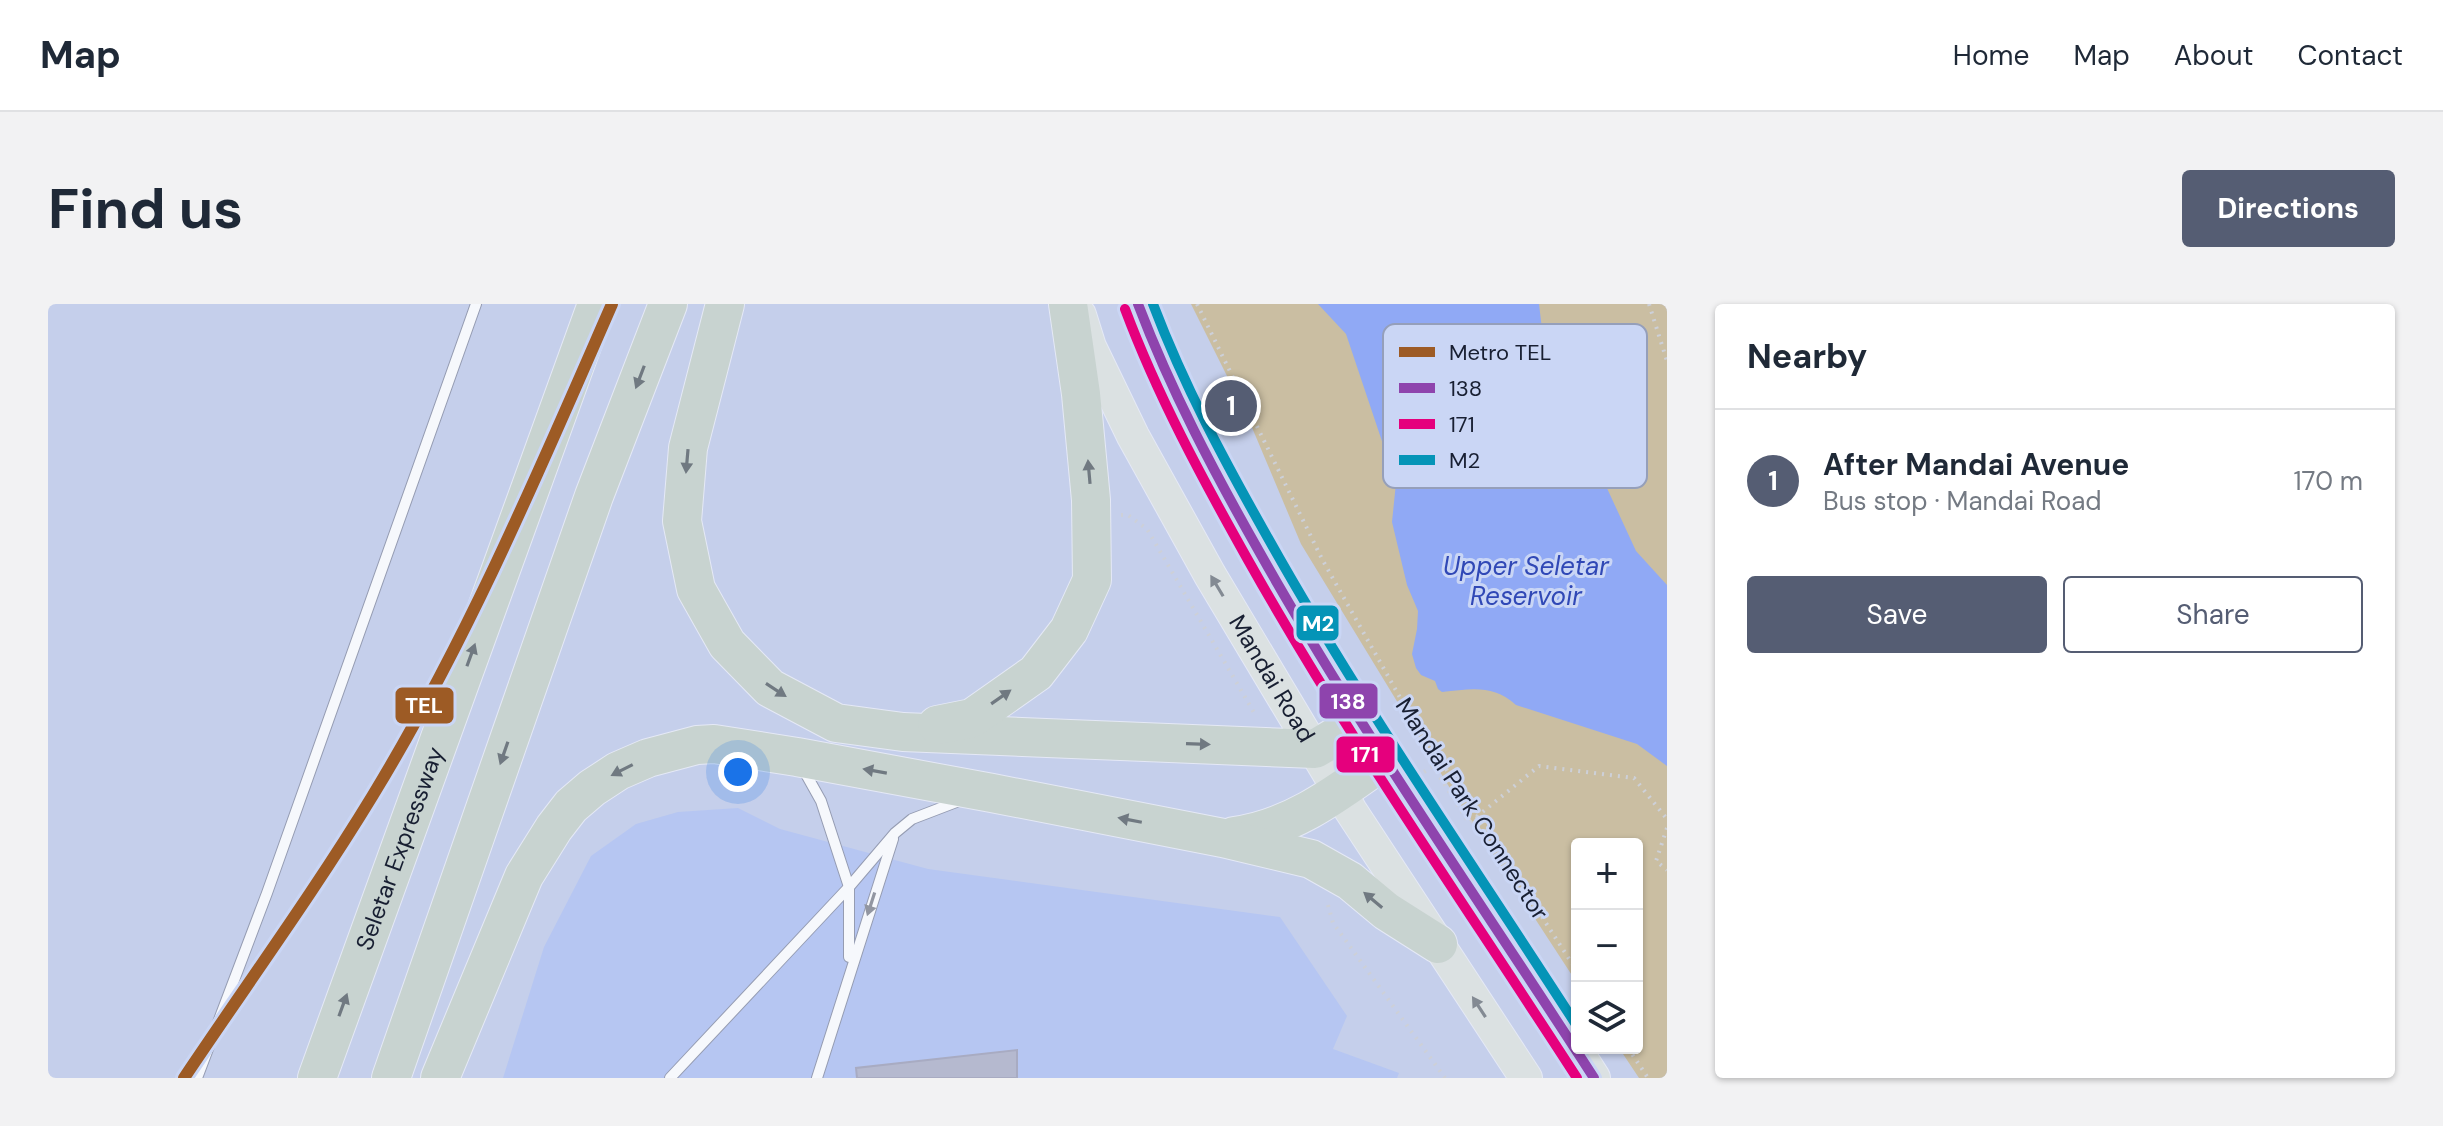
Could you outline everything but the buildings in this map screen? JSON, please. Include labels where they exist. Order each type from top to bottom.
[{"type":"highway","name":"Seletar Expressway","points":[[317,1078],[597,304]]},
{"type":"highway","points":[[391,1078],[594,496],[668,304]]},
{"type":"highway","points":[[725,304],[688,448],[682,521],[696,589],[727,644],[770,688],[836,723],[903,732],[1315,749],[1360,722]]},
{"type":"highway","points":[[903,732],[972,718],[1036,673],[1069,630],[1092,580],[1091,514],[1081,394],[1068,304]]},
{"type":"highway","points":[[440,1078],[524,876],[554,828],[571,806],[618,771],[681,748],[714,744],[797,757],[1223,838],[1311,859],[1350,881],[1386,911],[1438,944]]},
{"type":"highway","points":[[1223,838],[1254,834],[1286,823],[1338,789],[1393,772]]},
{"type":"main road","name":"Mandai Road","points":[[1077,304],[1090,347],[1133,436],[1210,575],[1338,789],[1526,1078]]},
{"type":"main road","points":[[1138,304],[1180,407],[1269,572],[1360,722],[1594,1078]]},
{"type":"lane","points":[[197,1078],[267,893],[476,304]]},
{"type":"lane","points":[[797,757],[821,801],[849,887],[848,975]]},
{"type":"lane","points":[[670,1078],[849,887],[895,833],[912,819],[944,805],[992,793]]},
{"type":"lane","points":[[817,1078],[895,833]]},
{"type":"path","name":"Mandai Park Connector","points":[[1197,304],[1322,559],[1402,701],[1571,962]]},
{"type":"path","points":[[1649,304],[1667,361]]},
{"type":"path","points":[[1091,514],[1128,515],[1147,529],[1262,725]]},
{"type":"path","points":[[1393,772],[1433,766],[1469,823],[1539,766],[1634,778],[1667,819]]},
{"type":"path","points":[[1667,828],[1656,861],[1667,870]]},
{"type":"path","points":[[1329,894],[1327,902],[1333,923],[1445,1078]]},
{"type":"path","points":[[1632,1054],[1648,1078]]},
{"type":"shaded area","points":[[1191,304],[1667,304],[1667,1078],[1639,1078],[1623,1054],[1643,1054],[1643,838],[1571,838],[1571,974],[1448,785],[1301,544],[1248,418]]},
{"type":"shaded area","points":[[738,808],[780,829],[928,869],[1280,917],[1347,1016],[1333,1049],[1399,1073],[1397,1078],[503,1078],[544,947],[591,856],[636,824],[678,812]]},
{"type":"water","name":"Upper Seletar Reservoir","points":[[1318,304],[1539,304],[1541,324],[1383,324],[1383,444],[1346,334]]},
{"type":"water","name":"Upper Seletar Reservoir","points":[[1395,488],[1607,488],[1636,551],[1667,585],[1667,766],[1637,744],[1516,705],[1490,691],[1442,692],[1435,681],[1421,675],[1412,654],[1418,611],[1407,585],[1392,522]]},
{"type":"metro line","name":"TEL","points":[[184,1078],[327,867],[408,736],[501,554],[612,304]]},
{"type":"transit line","name":"138","points":[[1138,304],[1194,431],[1299,620],[1381,753],[1594,1078]]},
{"type":"transit line","name":"M2","points":[[1153,304],[1206,423],[1304,601],[1380,724],[1571,1017]]},
{"type":"transit line","name":"171","points":[[1125,309],[1182,437],[1286,626],[1367,757],[1577,1078]]},
{"type":"place","name":"After Mandai Avenue","points":[[1231,406]]}]
